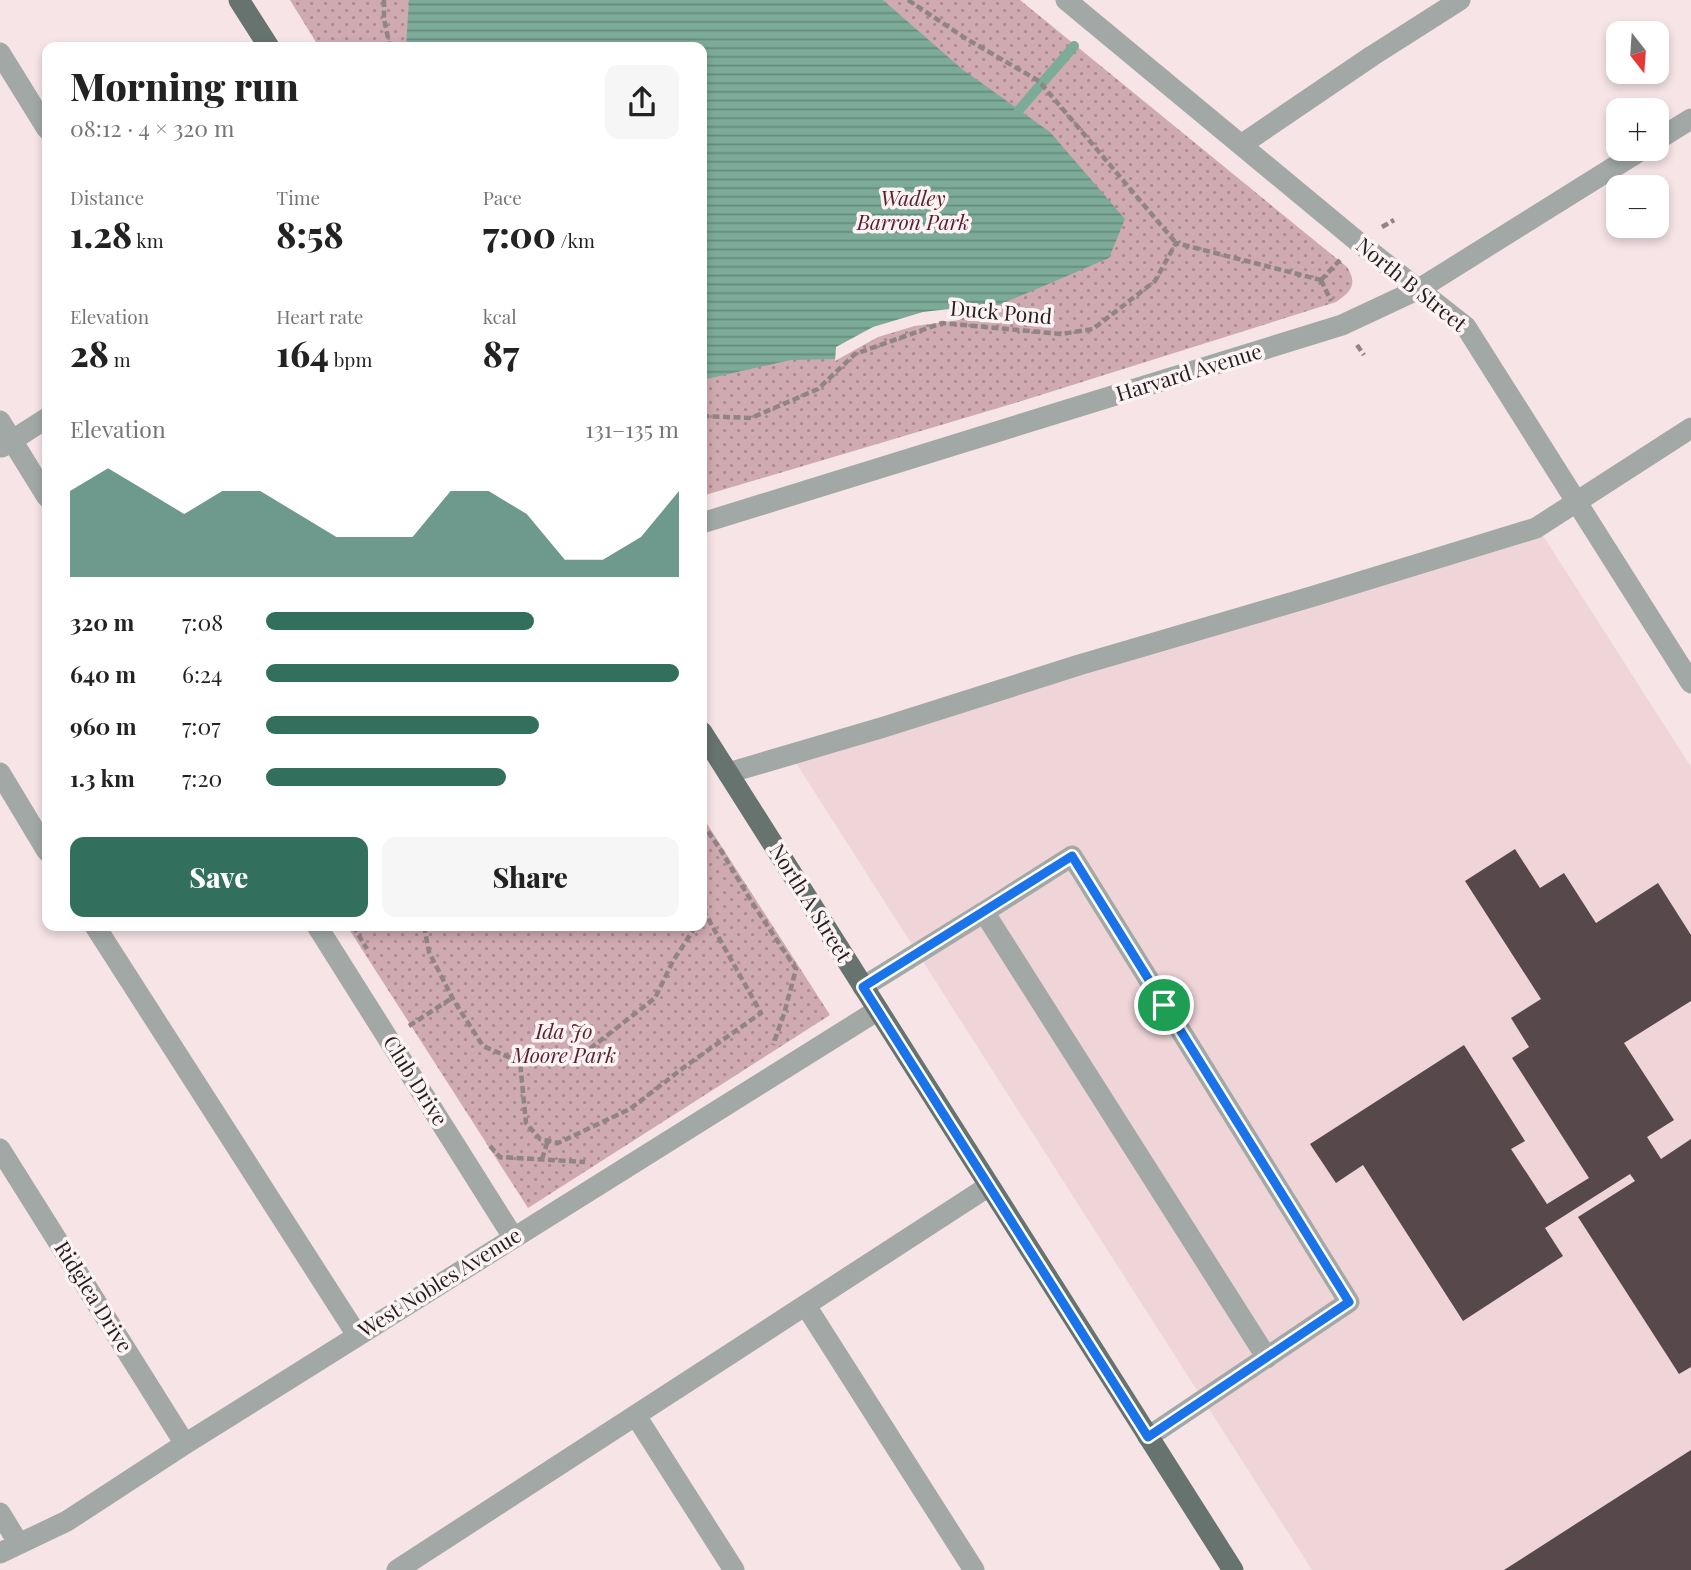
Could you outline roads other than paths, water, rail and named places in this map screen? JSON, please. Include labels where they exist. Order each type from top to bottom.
[{"type":"main road","points":[[239,0],[266,42]]},
{"type":"main road","name":"North A Street","points":[[707,740],[1233,1570]]},
{"type":"street","name":"North B Street","points":[[1066,0],[1357,241],[1466,327],[1691,683]]},
{"type":"street","points":[[1241,145],[1460,0]]},
{"type":"street","points":[[0,53],[42,121]]},
{"type":"street","points":[[1669,133],[1691,119]]},
{"type":"street","name":"Harvard Avenue","points":[[707,521],[1342,326],[1419,289],[1624,161]]},
{"type":"street","points":[[0,421],[6,444],[42,490]]},
{"type":"street","points":[[6,444],[42,421]]},
{"type":"street","points":[[728,774],[1536,528],[1691,428]]},
{"type":"street","points":[[0,774],[42,843]]},
{"type":"street","points":[[863,987],[1072,856],[1349,1302],[1148,1437]]},
{"type":"street","points":[[984,912],[1267,1357]]},
{"type":"street","points":[[98,931],[357,1335]]},
{"type":"street","name":"Club Drive","points":[[320,931],[513,1237]]},
{"type":"street","name":"West Nobles Avenue","points":[[10,1549],[67,1521],[357,1335],[878,1010]]},
{"type":"street","name":"Ridglea Drive","points":[[0,1149],[185,1444]]},
{"type":"street","points":[[397,1570],[427,1562],[636,1416],[989,1186]]},
{"type":"street","points":[[806,1306],[974,1570]]},
{"type":"street","points":[[636,1416],[734,1570]]},
{"type":"street","points":[[0,1513],[10,1549]]},
{"type":"waterway","points":[[1019,110],[1074,46]]},
{"type":"park label","name":"Wadley Barron Park","points":[[913,211]]},
{"type":"park label","name":"Ida Jo Moore Park","points":[[564,1044]]}]
